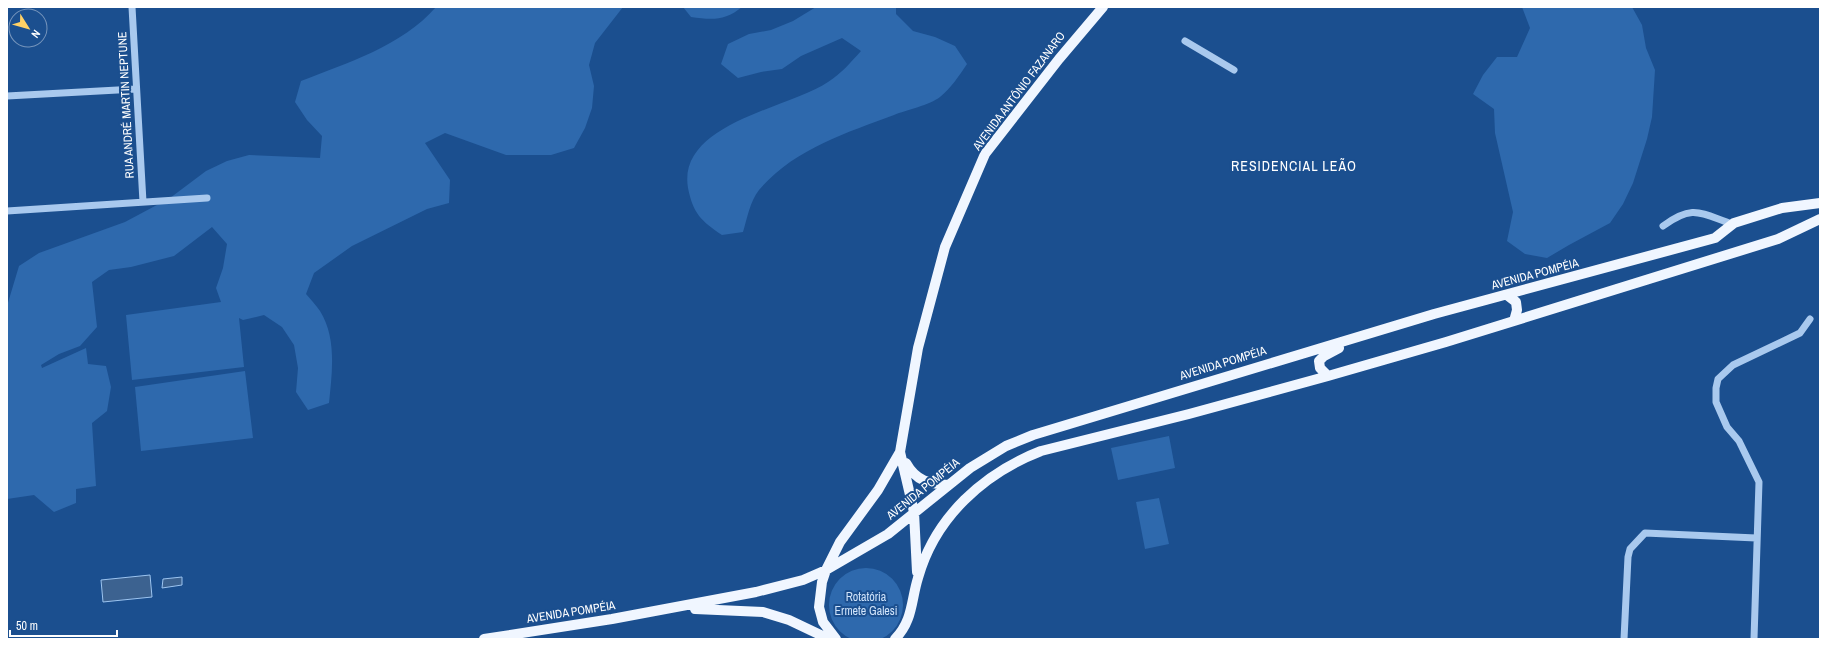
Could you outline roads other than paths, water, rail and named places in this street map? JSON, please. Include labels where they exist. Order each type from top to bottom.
[{"type":"main road","name":"AVENIDA ANTÔNIO FAZANARO","points":[[836,639],[823,622],[819,607],[820,593],[826,570],[840,542],[878,490],[900,452],[918,348],[945,247],[985,154],[1059,59],[1103,7]]},
{"type":"main road","name":"AVENIDA POMPÉIA","points":[[484,639],[661,610],[756,592],[803,580],[826,570],[888,534],[914,512],[990,455],[1033,435],[1434,314],[1715,238],[1732,224],[1782,208],[1820,203]]},
{"type":"main road","points":[[895,639],[908,621],[914,602],[918,578],[928,551],[956,508],[985,481],[1002,469],[1022,458],[1041,451],[1189,414],[1328,376],[1514,321],[1778,239],[1820,219]]},
{"type":"main road","points":[[1507,295],[1516,302],[1517,310],[1514,321]]},
{"type":"main road","points":[[1328,376],[1320,368],[1319,361],[1324,356],[1354,339]]},
{"type":"main road","name":"AVENIDA ANTÔNIO FAZANARO","points":[[900,452],[914,512],[917,541],[918,578]]},
{"type":"main road","points":[[900,452],[911,472],[917,478],[932,484],[949,485]]},
{"type":"main road","name":"AVENIDA POMPÉIA","points":[[661,610],[711,608],[763,612],[789,620],[829,639]]},
{"type":"street","name":"RUA ANDRÉ MARTIN NEPTUNE","points":[[132,7],[143,202]]},
{"type":"street","points":[[1185,41],[1234,70]]},
{"type":"street","points":[[7,96],[136,88]]},
{"type":"street","points":[[7,211],[207,198]]},
{"type":"street","points":[[1663,226],[1678,215],[1696,212],[1732,224]]},
{"type":"street","points":[[1754,639],[1756,538],[1759,482],[1739,441],[1727,427],[1716,402],[1716,388],[1718,379],[1733,365],[1800,333],[1810,319]]},
{"type":"street","points":[[1624,639],[1628,557],[1630,549],[1645,533],[1756,538]]},
{"type":"district","name":"RESIDENCIAL LEÃO","points":[[1294,166]]},
{"type":"park label","name":"Rotatória Ermete Galesi","points":[[866,604]]}]
